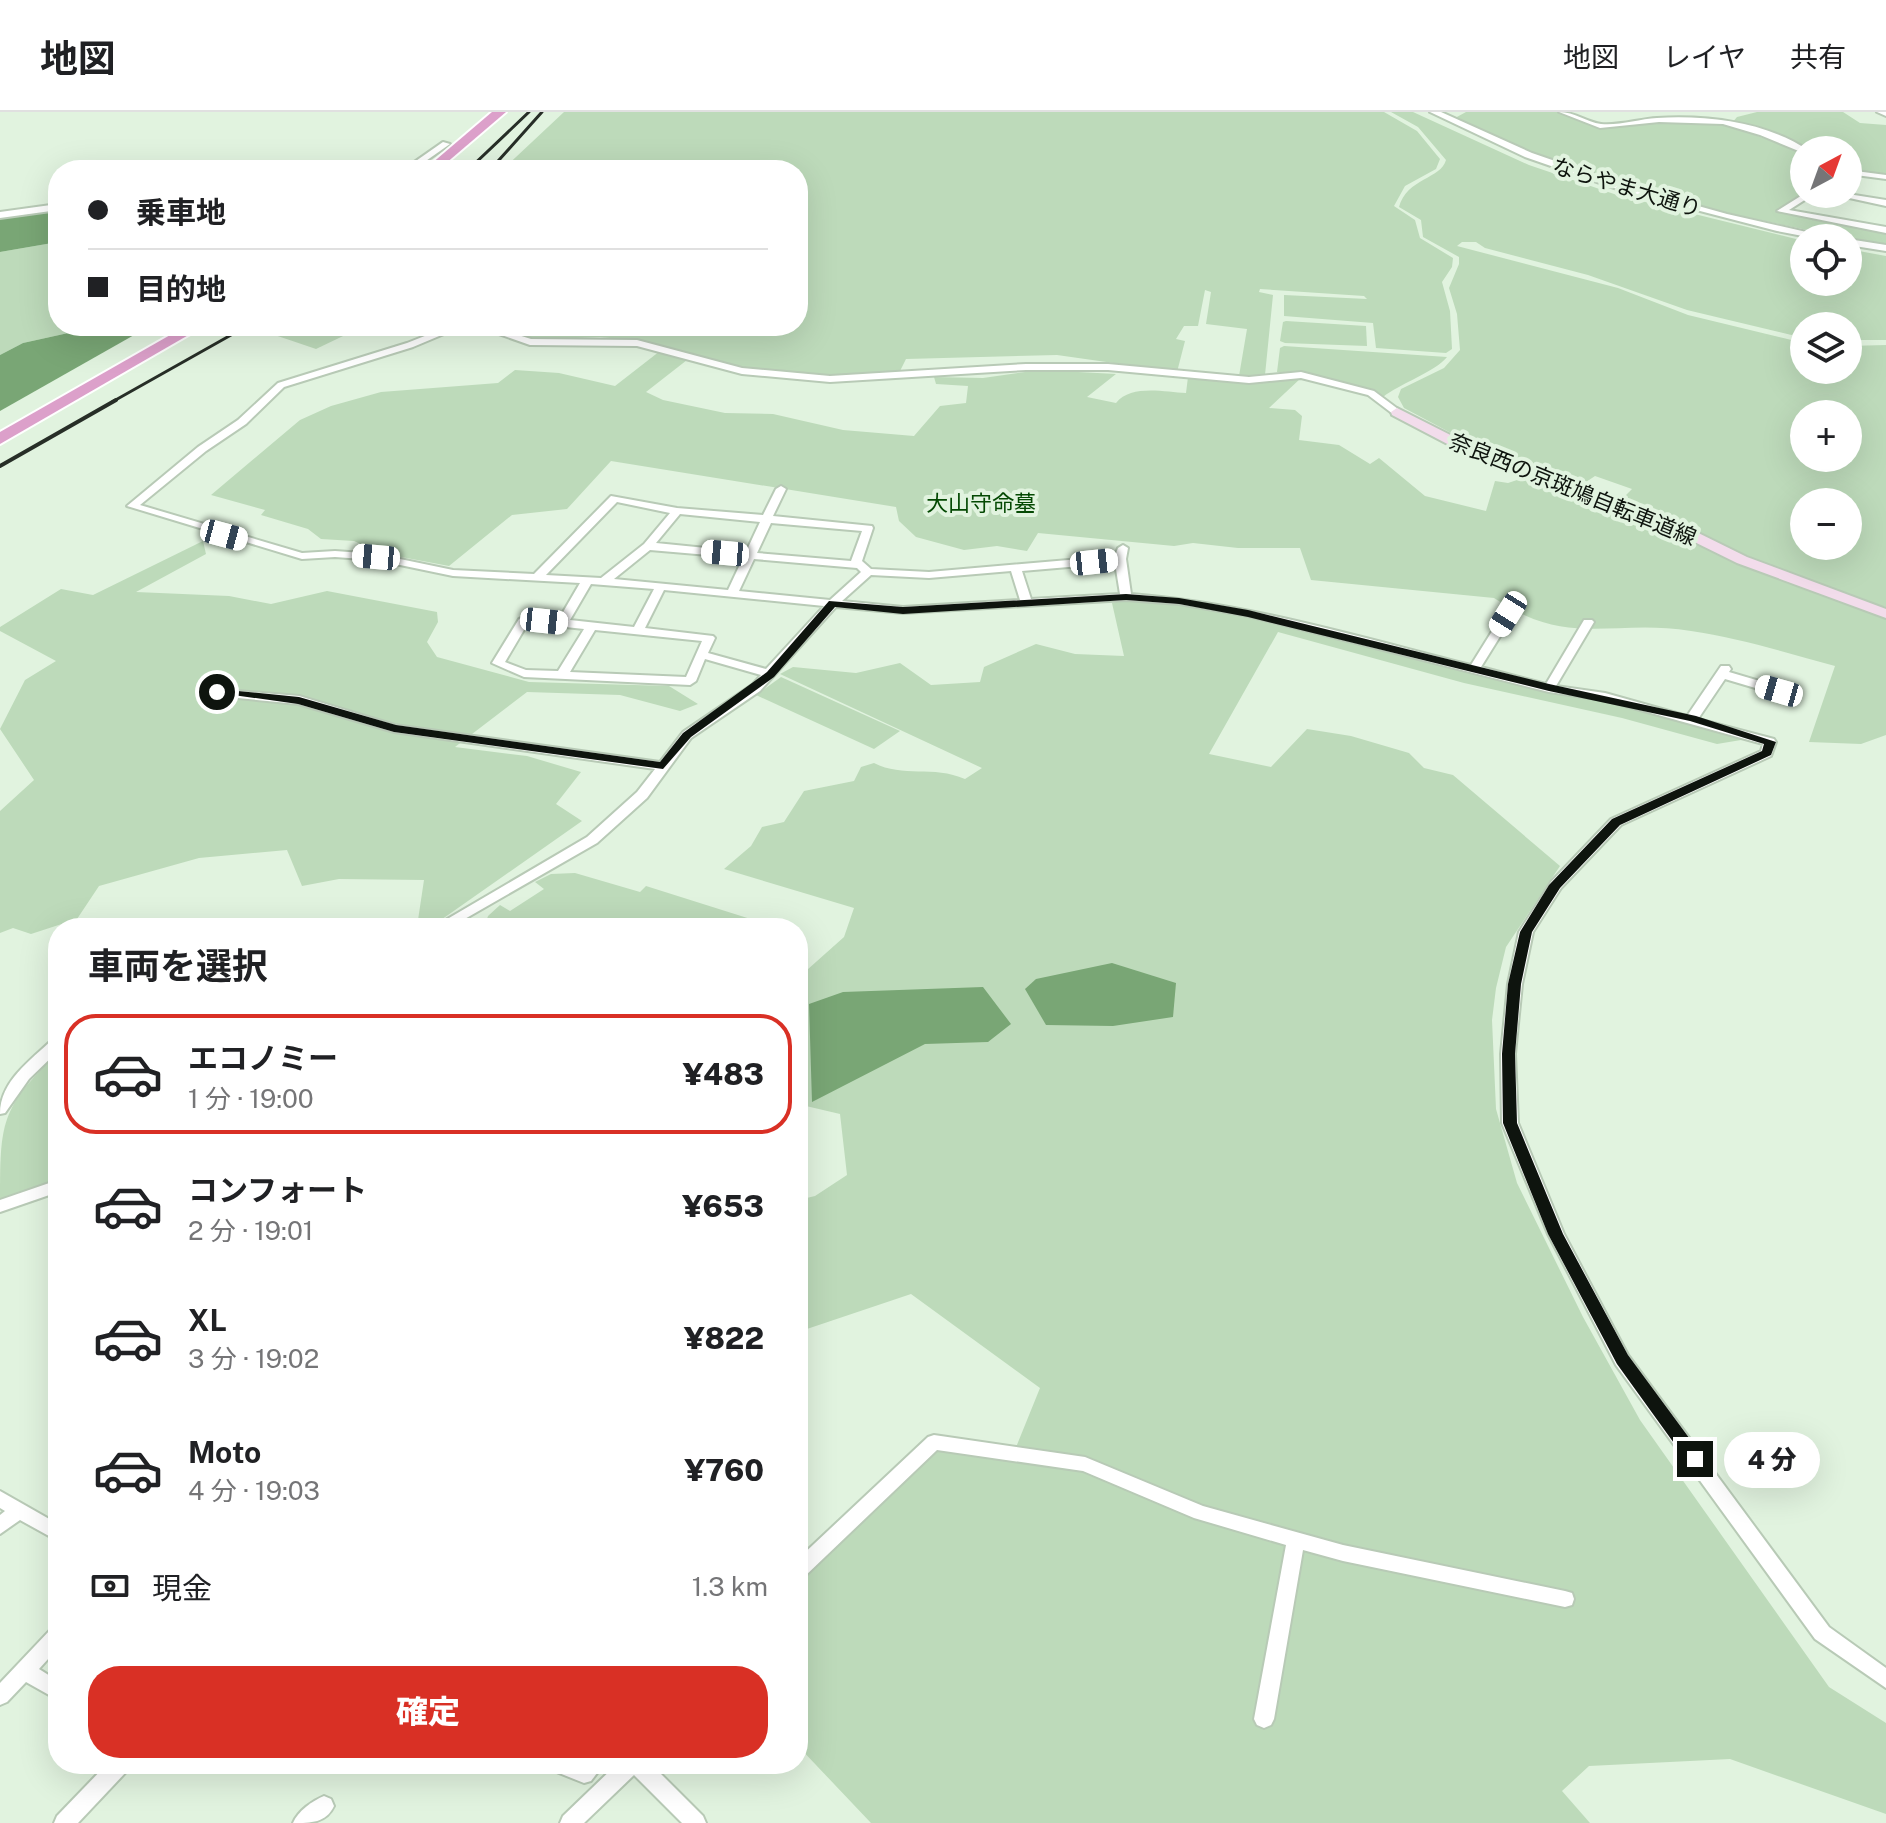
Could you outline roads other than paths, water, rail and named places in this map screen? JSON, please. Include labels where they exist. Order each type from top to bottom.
[{"type":"highway","points":[[442,160],[500,112]]},
{"type":"highway","points":[[444,160],[516,112]]},
{"type":"highway","points":[[0,426],[159,336]]},
{"type":"highway","points":[[0,439],[180,336]]},
{"type":"main road","name":"奈良西の京斑鳩自転車道線","points":[[1397,412],[1483,457],[1665,522],[1742,560],[1886,614]]},
{"type":"street","name":"ならやま大通り","points":[[1422,112],[1498,148],[1591,183],[1707,216],[1790,234]]},
{"type":"street","name":"ならやま大通り","points":[[1434,112],[1510,148],[1590,178],[1707,212],[1790,230]]},
{"type":"street","points":[[1563,112],[1600,126],[1659,120],[1723,122],[1790,144]]},
{"type":"street","points":[[437,160],[446,144]]},
{"type":"street","points":[[1862,173],[1886,177]]},
{"type":"street","points":[[1862,199],[1886,203]]},
{"type":"street","points":[[1790,206],[1781,211],[1886,230]]},
{"type":"street","points":[[0,215],[48,208]]},
{"type":"street","points":[[1862,246],[1886,250]]},
{"type":"street","points":[[433,336],[281,385],[242,422],[202,449],[132,506],[302,556],[335,554],[376,557],[453,573],[604,581],[903,610],[1126,597],[1179,601],[1248,613],[1549,688],[1692,718],[1770,742],[1767,753],[1616,822],[1556,885],[1526,932],[1515,984],[1508,1054],[1510,1123],[1556,1234],[1622,1360],[1822,1633],[1886,1679]]},
{"type":"street","points":[[512,336],[530,342],[637,343],[742,371],[830,379],[1026,367],[1108,367],[1249,380],[1301,375],[1371,393],[1397,412]]},
{"type":"street","points":[[732,593],[781,489]]},
{"type":"street","points":[[537,577],[615,498],[677,511],[868,528],[856,562],[863,569]]},
{"type":"street","points":[[604,581],[648,546],[677,511]]},
{"type":"street","points":[[648,546],[929,575],[1016,570],[1122,554],[1126,597]]},
{"type":"street","points":[[456,918],[592,840],[642,795],[687,735],[770,674],[863,569]]},
{"type":"street","points":[[1016,570],[1027,604]]},
{"type":"street","points":[[563,623],[587,580]]},
{"type":"street","points":[[638,631],[661,586]]},
{"type":"street","points":[[1474,669],[1508,614]]},
{"type":"street","points":[[525,619],[563,623],[638,631],[709,638],[690,681],[524,673],[498,663],[525,619]]},
{"type":"street","points":[[1549,688],[1588,622]]},
{"type":"street","points":[[562,675],[591,626]]},
{"type":"street","points":[[703,655],[770,674]]},
{"type":"street","points":[[1692,718],[1724,672],[1779,691]]},
{"type":"street","points":[[217,692],[299,700],[394,728],[663,766]]},
{"type":"street","points":[[2,1100],[48,1053]]},
{"type":"street","points":[[0,1206],[48,1189]]},
{"type":"street","points":[[808,1562],[934,1442],[1085,1464],[1200,1513],[1343,1553],[1565,1599]]},
{"type":"street","points":[[0,1499],[48,1528]]},
{"type":"street","points":[[0,1526],[17,1512]]},
{"type":"street","points":[[1264,1719],[1296,1540]]},
{"type":"street","points":[[0,1696],[48,1645]]},
{"type":"street","points":[[24,1670],[48,1685]]},
{"type":"street","points":[[64,1823],[111,1774]]},
{"type":"street","points":[[570,1823],[621,1774]]},
{"type":"street","points":[[647,1774],[696,1823]]},
{"type":"street","points":[[303,1823],[324,1806]]},
{"type":"railway","points":[[479,160],[529,112]]},
{"type":"railway","points":[[499,160],[542,112]]},
{"type":"railway","points":[[112,402],[229,336]]},
{"type":"railway","points":[[0,466],[116,400]]},
{"type":"park label","name":"大山守命墓","points":[[981,503]]}]
